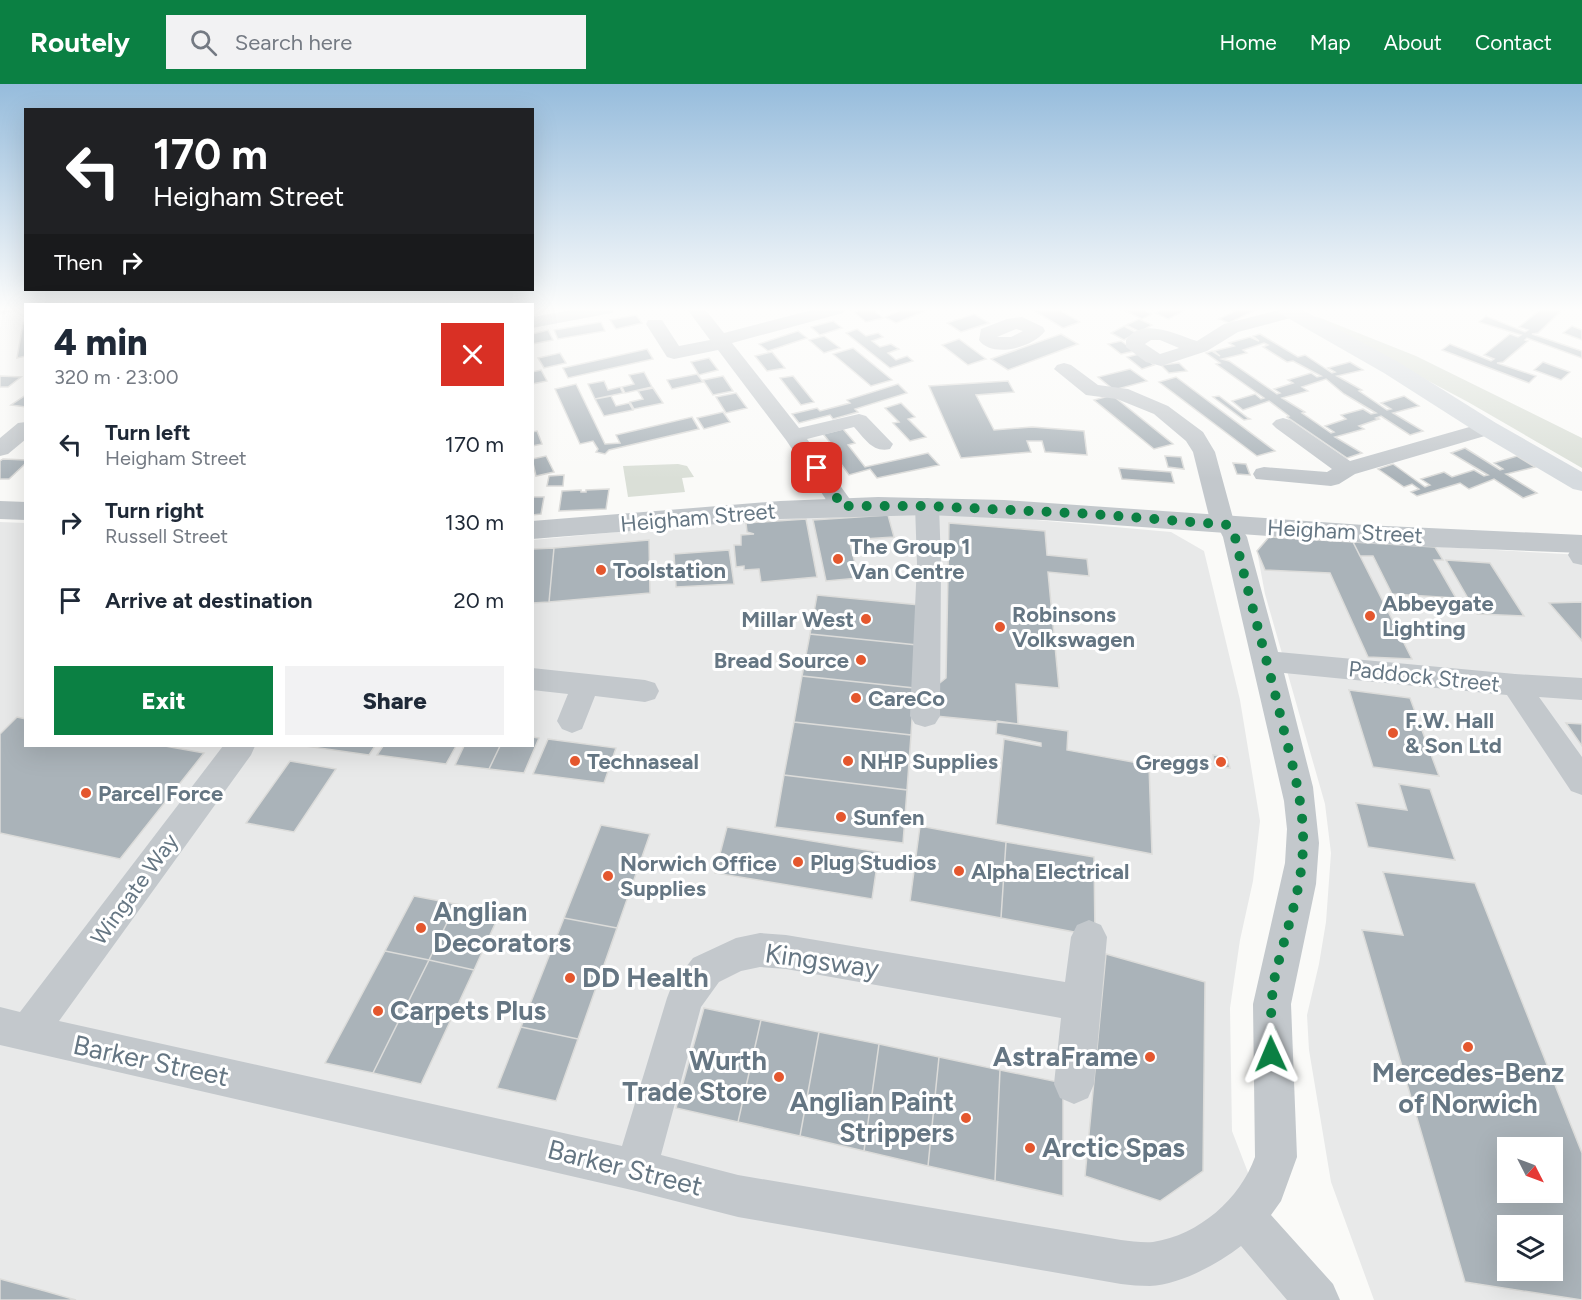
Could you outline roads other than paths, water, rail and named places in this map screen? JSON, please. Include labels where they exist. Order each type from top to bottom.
[{"type":"main road","points":[[1386,366],[1582,483]]},
{"type":"main road","points":[[1546,462],[1582,499]]},
{"type":"street","points":[[740,366],[794,435],[837,498],[839,506]]},
{"type":"street","name":"Barker Street","points":[[14,1029],[636,1170],[738,1196],[1121,1262],[1152,1264],[1183,1256],[1210,1243],[1244,1217],[1266,1186],[1276,1157],[1272,1004],[1275,979],[1298,882],[1303,843],[1301,814],[1292,765],[1235,537],[1226,524],[1204,452],[1195,437],[1161,410],[1121,393],[1093,391],[1064,369]]},
{"type":"street","points":[[794,435],[860,420],[882,444]]},
{"type":"street","points":[[0,424],[24,427]]},
{"type":"street","points":[[1283,424],[1347,469]]},
{"type":"street","points":[[1264,474],[1331,479],[1347,469],[1487,428]]},
{"type":"street","points":[[0,449],[24,429]]},
{"type":"street","name":"Heigham Street","points":[[534,530],[839,506],[927,506],[1226,524],[1581,552]]},
{"type":"street","points":[[925,716],[929,564],[927,506]]},
{"type":"street","points":[[0,510],[24,511]]},
{"type":"street","name":"Paddock Street","points":[[1266,661],[1515,685],[1582,688]]},
{"type":"street","points":[[534,679],[645,691]]},
{"type":"street","points":[[572,721],[585,685]]},
{"type":"street","points":[[1515,685],[1582,782]]},
{"type":"street","name":"Wingate Way","points":[[14,1029],[239,747]]},
{"type":"street","points":[[1074,1084],[1089,938]]},
{"type":"street","name":"Kingsway","points":[[636,1170],[685,998],[706,970],[736,955],[760,950],[786,952],[1081,1004]]},
{"type":"street","points":[[1244,1217],[1317,1300]]},
{"type":"place","name":"The Group 1 Van Centre","points":[[838,559]]},
{"type":"place","name":"Toolstation","points":[[601,570]]},
{"type":"place","name":"Abbeygate Lighting","points":[[1370,616]]},
{"type":"place","name":"Millar West","points":[[866,619]]},
{"type":"place","name":"Robinsons Volkswagen","points":[[1000,627]]},
{"type":"place","name":"Bread Source","points":[[861,660]]},
{"type":"place","name":"CareCo","points":[[856,698]]},
{"type":"place","name":"F.W. Hall & Son Ltd","points":[[1393,733]]},
{"type":"place","name":"Technaseal","points":[[575,761]]},
{"type":"place","name":"NHP Supplies","points":[[848,761]]},
{"type":"place","name":"Greggs","points":[[1221,762]]},
{"type":"place","name":"Parcel Force","points":[[86,793]]},
{"type":"place","name":"Sunfen","points":[[841,817]]},
{"type":"place","name":"Plug Studios","points":[[798,862]]},
{"type":"place","name":"Alpha Electrical","points":[[959,871]]},
{"type":"place","name":"Norwich Office Supplies","points":[[608,876]]},
{"type":"place","name":"Anglian Decorators","points":[[421,928]]},
{"type":"place","name":"DD Health","points":[[570,978]]},
{"type":"place","name":"Carpets Plus","points":[[378,1011]]},
{"type":"place","name":"Mercedes-Benz of Norwich","points":[[1468,1047]]},
{"type":"place","name":"AstraFrame","points":[[1150,1057]]},
{"type":"place","name":"Wurth Trade Store","points":[[779,1077]]},
{"type":"place","name":"Anglian Paint Strippers","points":[[966,1118]]},
{"type":"place","name":"Arctic Spas","points":[[1030,1148]]}]
